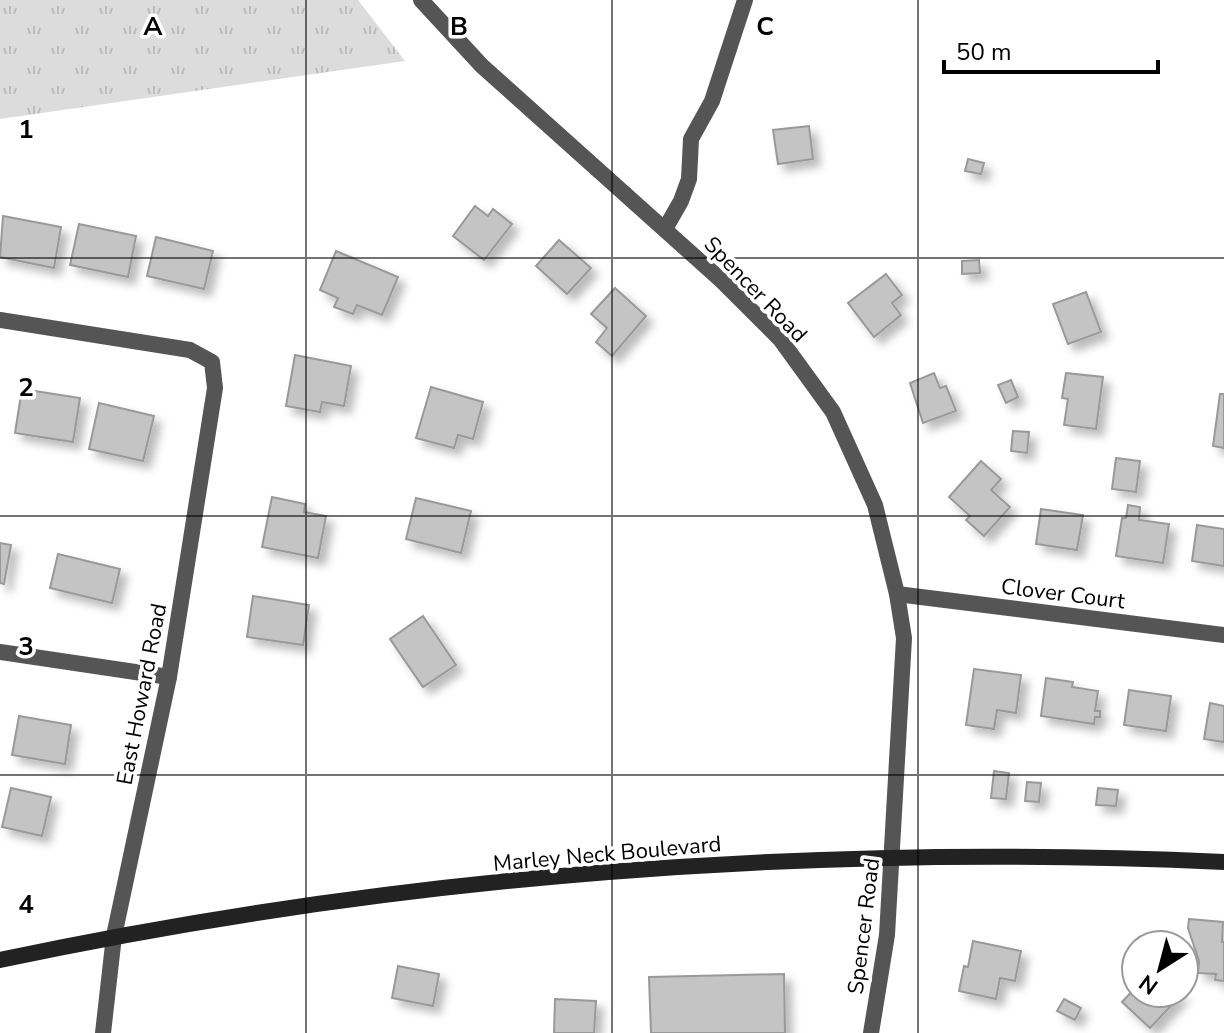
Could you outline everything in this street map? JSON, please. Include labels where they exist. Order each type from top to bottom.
[{"type":"main road","name":"Marley Neck Boulevard","points":[[0,960],[114,936],[334,903],[482,885],[772,861],[894,857],[1142,858],[1224,862]]},
{"type":"street","name":"Spencer Road","points":[[421,0],[482,66],[665,229],[780,339],[833,412],[875,505],[897,594],[904,638],[894,857],[887,935],[871,1033]]},
{"type":"street","points":[[665,229],[689,179],[691,139],[712,101],[745,0]]},
{"type":"street","name":"East Howard Road","points":[[0,320],[190,350],[212,362],[215,388],[169,677],[114,936],[103,1033]]},
{"type":"street","name":"Clover Court","points":[[897,594],[1224,635]]},
{"type":"street","points":[[0,652],[169,677]]},
{"type":"green space","points":[[0,0],[358,0],[405,61],[0,119]]},
{"type":"building","points":[[809,126],[813,159],[778,164],[773,130]]},
{"type":"building","points":[[968,159],[984,163],[981,174],[965,171]]},
{"type":"building","points":[[475,206],[488,216],[493,209],[512,224],[484,260],[453,236]]},
{"type":"building","points":[[3,216],[61,227],[54,268],[0,257]]},
{"type":"building","points":[[79,224],[136,236],[128,277],[70,265]]},
{"type":"building","points":[[156,237],[213,251],[204,289],[147,276]]},
{"type":"building","points":[[559,240],[591,268],[567,294],[536,266]]},
{"type":"building","points":[[336,251],[398,277],[382,315],[357,305],[353,314],[334,307],[338,298],[320,290]]},
{"type":"building","points":[[979,260],[980,273],[962,274],[962,261]]},
{"type":"building","points":[[886,274],[902,295],[892,303],[901,315],[874,337],[848,303]]},
{"type":"building","points":[[615,288],[646,316],[612,356],[596,342],[607,328],[591,314]]},
{"type":"building","points":[[1086,292],[1101,332],[1068,344],[1053,304]]},
{"type":"building","points":[[295,355],[351,366],[344,406],[322,402],[320,412],[286,406]]},
{"type":"building","points":[[934,373],[940,388],[946,386],[956,411],[923,423],[910,383]]},
{"type":"building","points":[[1066,373],[1103,377],[1096,429],[1064,425],[1068,399],[1062,398]]},
{"type":"building","points":[[1011,380],[1018,397],[1006,403],[998,385]]},
{"type":"building","points":[[431,387],[483,402],[473,439],[458,435],[454,448],[416,438]]},
{"type":"building","points":[[22,389],[80,398],[73,442],[15,433]]},
{"type":"building","points":[[1220,394],[1224,394],[1224,448],[1213,446]]},
{"type":"building","points":[[99,403],[154,416],[143,461],[89,449]]},
{"type":"building","points":[[1013,431],[1029,432],[1027,453],[1011,451]]},
{"type":"building","points":[[1116,458],[1140,461],[1136,492],[1112,489]]},
{"type":"building","points":[[981,461],[1001,479],[991,490],[1010,507],[984,536],[966,520],[970,516],[949,497]]},
{"type":"building","points":[[272,497],[305,504],[304,512],[326,516],[318,558],[262,547]]},
{"type":"building","points":[[416,498],[471,511],[461,553],[406,539]]},
{"type":"building","points":[[1128,505],[1140,507],[1139,520],[1169,524],[1163,563],[1116,556],[1122,518],[1126,518]]},
{"type":"building","points":[[1041,509],[1083,515],[1077,550],[1036,544]]},
{"type":"building","points":[[1197,525],[1224,529],[1224,566],[1192,561]]},
{"type":"building","points":[[0,543],[11,545],[4,584],[0,583]]},
{"type":"building","points":[[58,554],[120,569],[112,603],[50,588]]},
{"type":"building","points":[[253,596],[309,605],[303,645],[247,637]]},
{"type":"building","points":[[423,616],[456,665],[423,687],[390,639]]},
{"type":"building","points":[[974,669],[1021,675],[1016,713],[997,710],[994,729],[966,725]]},
{"type":"building","points":[[1046,678],[1073,682],[1072,687],[1098,691],[1095,711],[1100,711],[1100,717],[1095,717],[1094,724],[1041,716]]},
{"type":"building","points":[[1129,690],[1171,696],[1166,731],[1124,725]]},
{"type":"building","points":[[1210,703],[1224,706],[1224,742],[1204,739]]},
{"type":"building","points":[[19,716],[71,725],[65,764],[12,755]]},
{"type":"building","points":[[994,771],[1009,773],[1006,799],[991,798]]},
{"type":"building","points":[[1027,782],[1041,783],[1039,802],[1025,801]]},
{"type":"building","points":[[11,788],[51,797],[42,836],[2,827]]},
{"type":"building","points":[[1098,788],[1118,790],[1116,806],[1096,805]]},
{"type":"building","points":[[1189,919],[1223,922],[1224,981],[1215,980],[1216,974],[1200,973],[1200,929],[1188,928]]},
{"type":"building","points":[[973,941],[1021,951],[1015,981],[1000,978],[996,999],[959,991]]},
{"type":"building","points":[[398,966],[439,974],[433,1006],[392,998]]},
{"type":"building","points":[[784,974],[785,1033],[651,1033],[649,977]]},
{"type":"building","points":[[555,999],[596,1001],[594,1033],[554,1033]]},
{"type":"building","points":[[1064,999],[1081,1008],[1075,1020],[1057,1011]]},
{"type":"building","points":[[1130,1009],[1168,1009],[1150,1028]]}]
